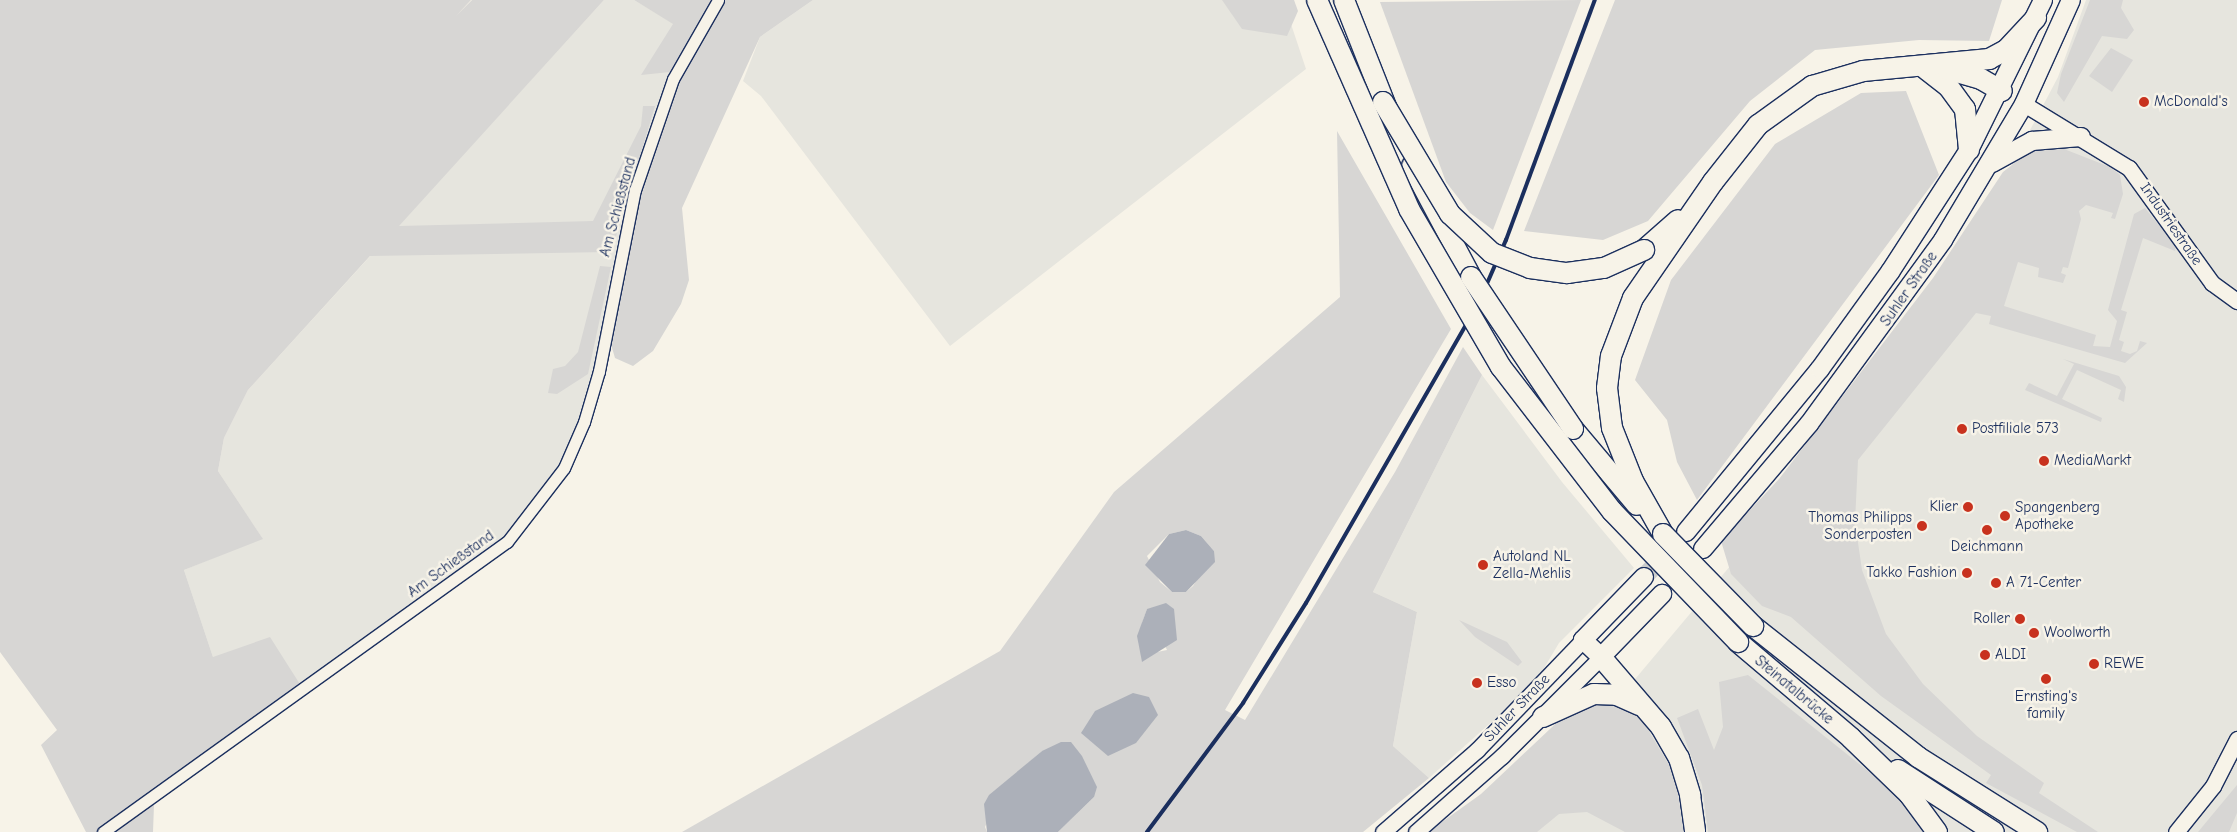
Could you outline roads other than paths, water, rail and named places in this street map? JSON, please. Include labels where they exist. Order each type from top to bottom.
[{"type":"highway","name":"Steinatalbrücke","points":[[1317,0],[1409,209],[1501,366],[1612,511],[1738,642],[1851,738]]},
{"type":"highway","points":[[1344,0],[1383,102],[1429,200],[1520,354],[1573,429],[1663,534],[1753,626],[1910,751],[1966,791],[2037,832]]},
{"type":"highway","points":[[1663,534],[1619,453],[1607,388],[1618,330],[1658,264],[1713,182],[1758,125],[1799,93],[1844,75],[1989,59],[2006,50],[2040,9]]},
{"type":"highway","points":[[1922,66],[1966,74],[2002,91]]},
{"type":"highway","points":[[1922,66],[1961,101],[1968,118],[1969,150]]},
{"type":"highway","points":[[1383,102],[1450,214],[1492,252],[1530,268],[1567,273],[1604,268],[1644,250],[1713,182]]},
{"type":"highway","points":[[1601,657],[1647,710],[1678,758],[1690,795],[1695,832]]},
{"type":"highway","points":[[1543,717],[1594,694],[1625,697],[1647,710]]},
{"type":"highway","points":[[1851,738],[1909,794],[1937,832]]},
{"type":"highway","points":[[1851,738],[1994,832]]},
{"type":"main road","name":"Suhler Straße","points":[[1703,550],[1809,424],[1865,350],[1990,165],[2024,104],[2071,0]]},
{"type":"main road","name":"Suhler Straße","points":[[1686,532],[1826,361],[1969,150],[2002,91],[2040,9]]},
{"type":"main road","points":[[2002,91],[2024,104]]},
{"type":"main road","name":"Industriestraße","points":[[2024,104],[2081,137],[2143,182],[2212,283],[2237,301]]},
{"type":"main road","points":[[1990,165],[2032,140],[2081,137]]},
{"type":"main road","name":"Suhler Straße","points":[[1383,832],[1420,802],[1495,732],[1644,577]]},
{"type":"main road","name":"Suhler Straße","points":[[1416,832],[1543,717],[1662,594]]},
{"type":"main road","points":[[1583,640],[1601,657]]},
{"type":"main road","points":[[2176,832],[2212,786],[2237,739]]},
{"type":"street","name":"Am Schießstand","points":[[103,832],[507,542],[564,468],[584,422],[599,371],[635,190],[673,79],[718,0]]},
{"type":"tunnel","points":[[1644,577],[1684,534]]},
{"type":"railway","points":[[1147,832],[1243,703],[1306,603],[1479,302],[1506,240],[1595,0]]},
{"type":"place","name":"McDonald's","points":[[2144,102]]},
{"type":"place","name":"Postfiliale 573","points":[[1962,429]]},
{"type":"place","name":"MediaMarkt","points":[[2044,461]]},
{"type":"place","name":"Klier","points":[[1968,507]]},
{"type":"place","name":"Spangenberg Apotheke","points":[[2005,516]]},
{"type":"place","name":"Thomas Philipps Sonderposten","points":[[1922,526]]},
{"type":"place","name":"Deichmann","points":[[1987,530]]},
{"type":"place","name":"Autoland NL Zella-Mehlis","points":[[1483,565]]},
{"type":"place","name":"Takko Fashion","points":[[1967,573]]},
{"type":"place","name":"A 71-Center","points":[[1996,583]]},
{"type":"place","name":"Roller","points":[[2020,619]]},
{"type":"place","name":"Woolworth","points":[[2034,633]]},
{"type":"place","name":"ALDI","points":[[1985,655]]},
{"type":"place","name":"REWE","points":[[2094,664]]},
{"type":"place","name":"Ernsting's family","points":[[2046,679]]},
{"type":"place","name":"Esso","points":[[1477,683]]}]
